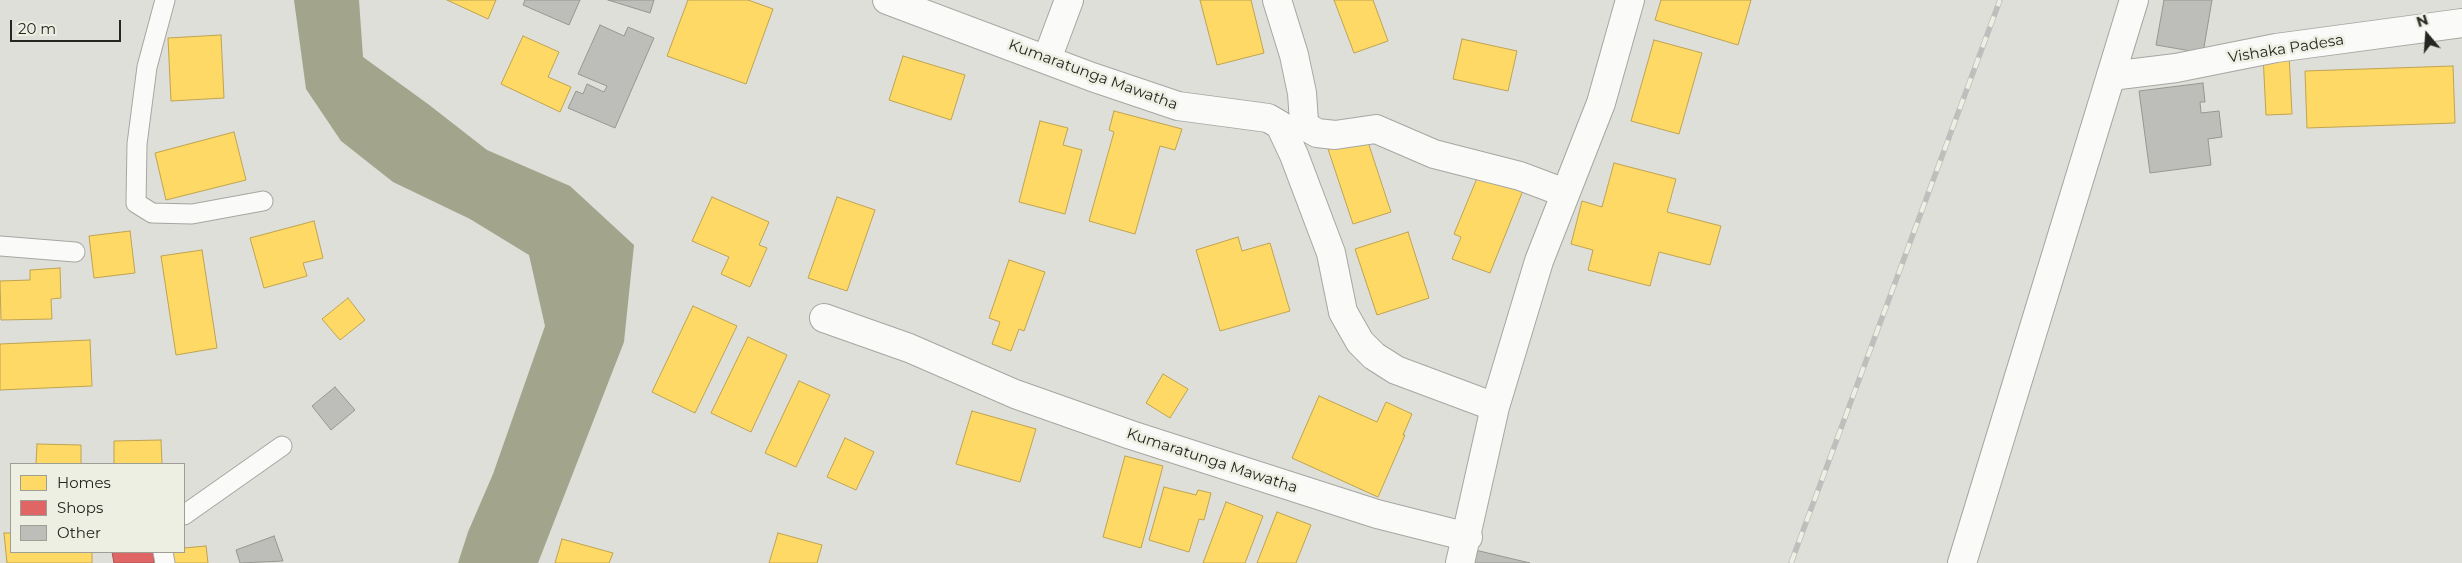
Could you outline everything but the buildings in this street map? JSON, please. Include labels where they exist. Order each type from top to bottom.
[{"type":"street","name":"Kumaratunga Mawatha","points":[[887,0],[1178,106],[1268,118],[1280,125],[1294,155],[1328,245],[1343,312],[1360,342],[1374,356],[1396,370],[1495,407]]},
{"type":"street","points":[[1047,59],[1069,0]]},
{"type":"street","points":[[1277,0],[1300,84],[1304,122],[1310,129],[1317,133],[1335,135],[1376,129],[1434,154],[1520,176],[1565,193]]},
{"type":"street","points":[[1460,563],[1468,537],[1495,407],[1539,261],[1601,103],[1630,0]]},
{"type":"street","points":[[1962,563],[2134,0]]},
{"type":"street","name":"Vishaka Padesa","points":[[2111,76],[2176,68],[2276,48],[2462,23]]},
{"type":"street","name":"Kumaratunga Mawatha","points":[[824,318],[909,348],[1015,394],[1131,435],[1377,514],[1468,537]]},
{"type":"lane","points":[[164,0],[147,67],[137,144],[136,203],[152,214],[192,214],[263,200]]},
{"type":"lane","points":[[0,246],[75,252]]},
{"type":"lane","points":[[185,514],[282,446]]},
{"type":"shaded area","points":[[294,0],[359,0],[363,57],[487,150],[570,186],[634,245],[624,342],[538,563],[458,563],[468,532],[493,474],[545,326],[529,255],[470,219],[393,182],[341,141],[306,89]]},
{"type":"railway","points":[[1791,563],[2000,0]]}]
